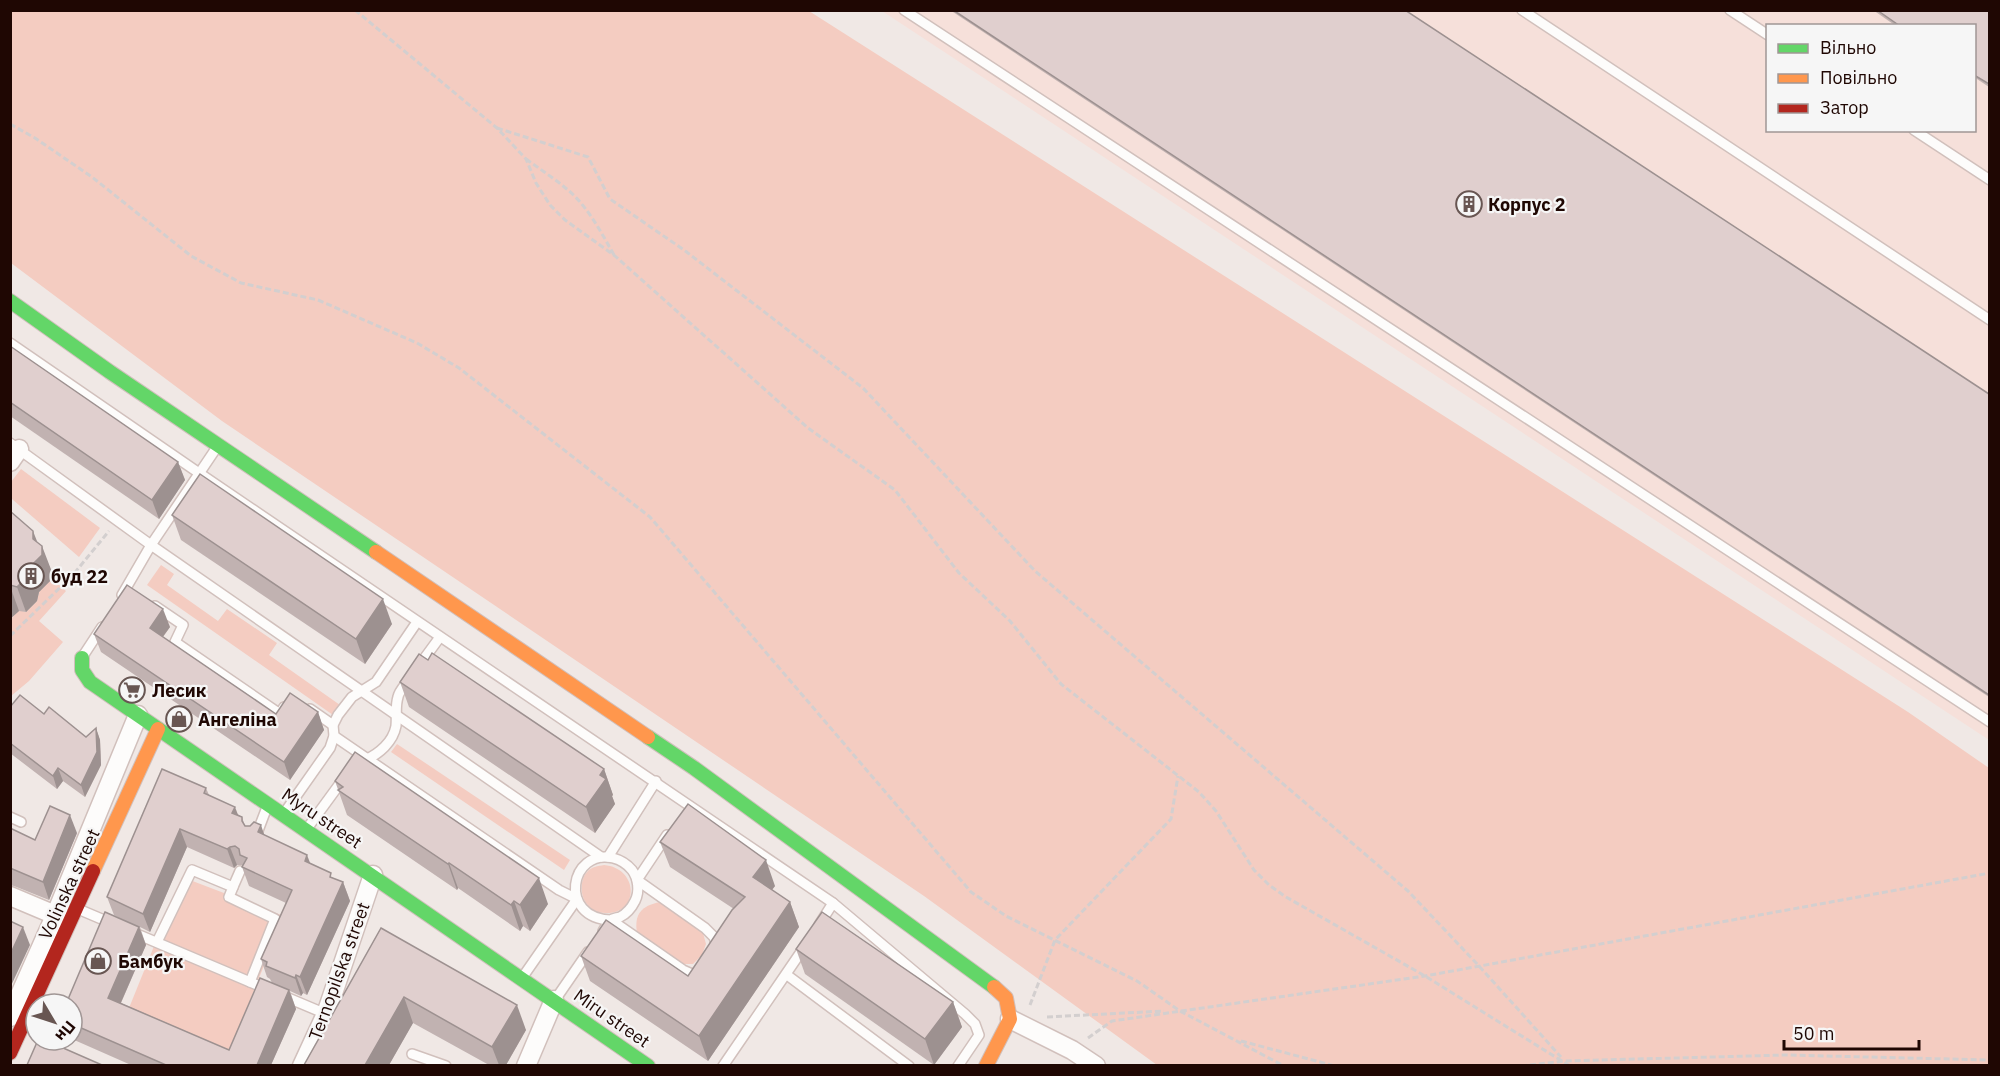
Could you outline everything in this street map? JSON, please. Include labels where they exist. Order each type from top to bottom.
[{"type":"street","points":[[10,301],[110,372],[704,775],[992,985],[1006,998],[1018,1019],[1096,1065]]},
{"type":"street","name":"Myru street","points":[[82,658],[82,670],[90,682],[554,1000]]},
{"type":"street","points":[[10,1017],[68,916],[138,715]]},
{"type":"street","name":"Volinska street","points":[[10,1053],[23,1040],[68,916],[158,729]]},
{"type":"street","name":"Ternopilska street","points":[[302,1065],[326,1014],[373,875]]},
{"type":"street","points":[[10,897],[68,916]]},
{"type":"street","points":[[526,1065],[554,1000]]},
{"type":"street","name":"Miru street","points":[[554,1000],[648,1065]]},
{"type":"street","points":[[986,1065],[1018,1019]]},
{"type":"lane","points":[[904,10],[1989,722]]},
{"type":"lane","points":[[1522,10],[1989,320]]},
{"type":"lane","points":[[1730,10],[1766,34]]},
{"type":"lane","points":[[1917,132],[1989,180]]},
{"type":"lane","points":[[10,343],[833,903],[975,1024],[979,1035],[958,1065]]},
{"type":"lane","points":[[114,608],[151,545],[219,445]]},
{"type":"lane","points":[[13,451],[117,520],[362,692],[604,857],[618,859],[626,864],[637,880],[705,928],[714,937],[717,947],[715,958]]},
{"type":"lane","points":[[127,587],[136,594]]},
{"type":"lane","points":[[146,600],[183,625],[175,642],[280,714],[296,700],[333,725]]},
{"type":"lane","points":[[82,658],[108,618]]},
{"type":"lane","points":[[284,814],[330,748],[334,735],[333,725],[346,704],[352,697],[376,682],[417,622]]},
{"type":"lane","points":[[354,765],[376,756],[393,736],[398,695],[440,637]]},
{"type":"lane","points":[[334,735],[559,890],[577,898]]},
{"type":"lane","points":[[306,830],[347,774]]},
{"type":"lane","points":[[656,781],[604,857],[589,862],[582,868],[575,888],[582,908],[590,915],[611,920],[622,916],[630,909],[636,900],[637,880],[675,822]]},
{"type":"lane","points":[[255,838],[268,803]]},
{"type":"lane","points":[[682,813],[688,803]]},
{"type":"lane","points":[[10,817],[21,822]]},
{"type":"lane","points":[[157,942],[192,870],[233,887]]},
{"type":"lane","points":[[240,871],[229,897],[275,919],[250,982]]},
{"type":"lane","points":[[522,978],[577,898]]},
{"type":"lane","points":[[816,930],[833,903]]},
{"type":"lane","points":[[68,916],[117,926]]},
{"type":"lane","points":[[598,938],[611,920]]},
{"type":"lane","points":[[611,920],[682,970],[699,974],[708,968]]},
{"type":"lane","points":[[127,930],[326,1014]]},
{"type":"lane","points":[[723,1065],[810,939]]},
{"type":"lane","points":[[554,1000],[592,946]]},
{"type":"lane","points":[[786,975],[909,1065]]},
{"type":"lane","points":[[412,1054],[446,1065]]},
{"type":"path","points":[[355,10],[496,128],[526,159],[569,191],[600,230],[615,256]]},
{"type":"path","points":[[10,124],[92,177],[191,256],[241,283],[328,304],[417,343],[459,368],[632,503],[657,526],[971,892],[1006,916],[1137,981],[1180,1011],[1284,1065]]},
{"type":"path","points":[[496,128],[588,157],[610,199],[684,250],[863,388],[1035,571],[1408,891],[1565,1061]]},
{"type":"path","points":[[526,159],[536,183],[550,205],[565,220],[615,256],[808,428],[895,490],[959,573],[1010,621],[1061,684],[1199,792],[1216,811],[1254,870],[1269,885],[1286,897],[1425,975],[1570,1065]]},
{"type":"path","points":[[10,636],[72,576],[117,520]]},
{"type":"path","points":[[1179,775],[1171,819],[1055,940],[1018,1019],[1180,1011]]},
{"type":"path","points":[[1072,1050],[1112,1021],[1479,966],[1989,873]]},
{"type":"path","points":[[1235,1040],[1335,1065]]},
{"type":"path","points":[[1521,1065],[1565,1061],[1786,1055],[1989,1060]]},
{"type":"path","points":[[1410,1065],[1433,1065]]},
{"type":"shaded area","points":[[10,11],[809,11],[1908,712],[1989,768],[1989,1065],[1157,1065],[924,896],[222,421],[11,263]]},
{"type":"shaded area","name":"Корпус 2","points":[[882,11],[1989,11],[1989,740]]},
{"type":"shaded area","points":[[21,469],[100,528],[79,557],[12,499],[11,482]]},
{"type":"shaded area","points":[[161,565],[174,574],[167,585],[218,621],[227,609],[277,643],[269,655],[340,705],[333,715],[147,585]]},
{"type":"shaded area","points":[[51,578],[66,591],[39,621],[63,642],[29,681],[11,696],[11,619],[19,610],[26,612],[37,601],[39,592]]},
{"type":"shaded area","points":[[397,744],[570,860],[564,870],[391,752]]},
{"type":"shaded area","points":[[604,865],[616,868],[624,874],[631,890],[630,899],[625,906],[617,911],[606,913],[594,911],[588,905],[584,900],[582,887],[589,870]]},
{"type":"shaded area","points":[[182,877],[284,916],[228,1055],[129,1008]]},
{"type":"shaded area","points":[[660,902],[703,933],[706,944],[702,955],[693,964],[683,964],[637,933],[636,926],[640,912]]},
{"type":"building","name":"Корпус 2","points":[[953,10],[1405,10],[1989,394],[1989,695]]},
{"type":"building","points":[[1877,10],[1989,10],[1989,84],[1976,76],[1976,24],[1897,24]]},
{"type":"building","points":[[10,346],[178,462],[152,500],[10,402]]},
{"type":"building","points":[[200,474],[383,599],[356,639],[172,515]]},
{"type":"building","points":[[10,511],[33,531],[33,539],[42,546],[42,555],[30,567],[28,576],[17,587],[10,585]]},
{"type":"building","points":[[127,585],[163,609],[150,628],[276,714],[290,693],[318,712],[284,762],[94,634]]},
{"type":"building","points":[[432,653],[604,769],[600,775],[606,779],[586,807],[400,682],[419,654],[428,660]]},
{"type":"building","points":[[20,695],[44,714],[49,707],[86,737],[96,728],[97,752],[81,785],[58,768],[53,776],[10,743],[10,707]]},
{"type":"building","points":[[355,752],[539,878],[520,905],[514,901],[511,905],[338,790],[343,787],[335,781]]},
{"type":"building","points":[[162,769],[206,788],[204,793],[235,807],[232,813],[242,817],[245,826],[250,826],[254,822],[261,825],[258,832],[307,855],[305,861],[331,873],[330,877],[343,882],[300,977],[296,975],[295,978],[266,966],[267,962],[261,959],[292,890],[242,867],[247,858],[240,855],[239,849],[235,846],[227,849],[180,829],[143,914],[107,897]]},
{"type":"building","points":[[688,804],[766,860],[753,877],[790,902],[699,1036],[581,956],[606,920],[688,976],[732,910],[745,897],[660,842]]},
{"type":"building","points":[[50,806],[70,815],[43,882],[10,868],[10,828],[35,840]]},
{"type":"building","points":[[105,912],[139,927],[108,998],[229,1050],[260,978],[289,990],[257,1065],[166,1065],[84,1029],[84,992],[71,992]]},
{"type":"building","points":[[822,912],[953,1002],[925,1039],[796,949]]},
{"type":"building","points":[[10,921],[23,927],[10,955]]},
{"type":"building","points":[[381,928],[517,1005],[492,1047],[404,997],[365,1065],[304,1065]]},
{"type":"building","points":[[33,1052],[72,1052],[102,1065],[27,1065]]},
{"type":"traffic: fast","points":[[10,301],[110,372],[376,552]]},
{"type":"traffic: fast","points":[[82,658],[82,670],[90,682],[648,1066]]},
{"type":"traffic: fast","points":[[648,737],[694,768],[994,987]]},
{"type":"traffic: slow","points":[[376,552],[648,737]]},
{"type":"traffic: slow","points":[[93,871],[158,729]]},
{"type":"traffic: slow","points":[[986,1066],[1010,1019],[1006,998],[994,987]]},
{"type":"traffic: jam","points":[[10,1053],[93,871]]},
{"type":"place","name":"Корпус 2","points":[[1469,204]]},
{"type":"place","name":"буд 22","points":[[31,576]]},
{"type":"place","name":"Лесик","points":[[132,690]]},
{"type":"place","name":"Ангеліна","points":[[179,719]]},
{"type":"place","name":"Бамбук","points":[[98,961]]}]
